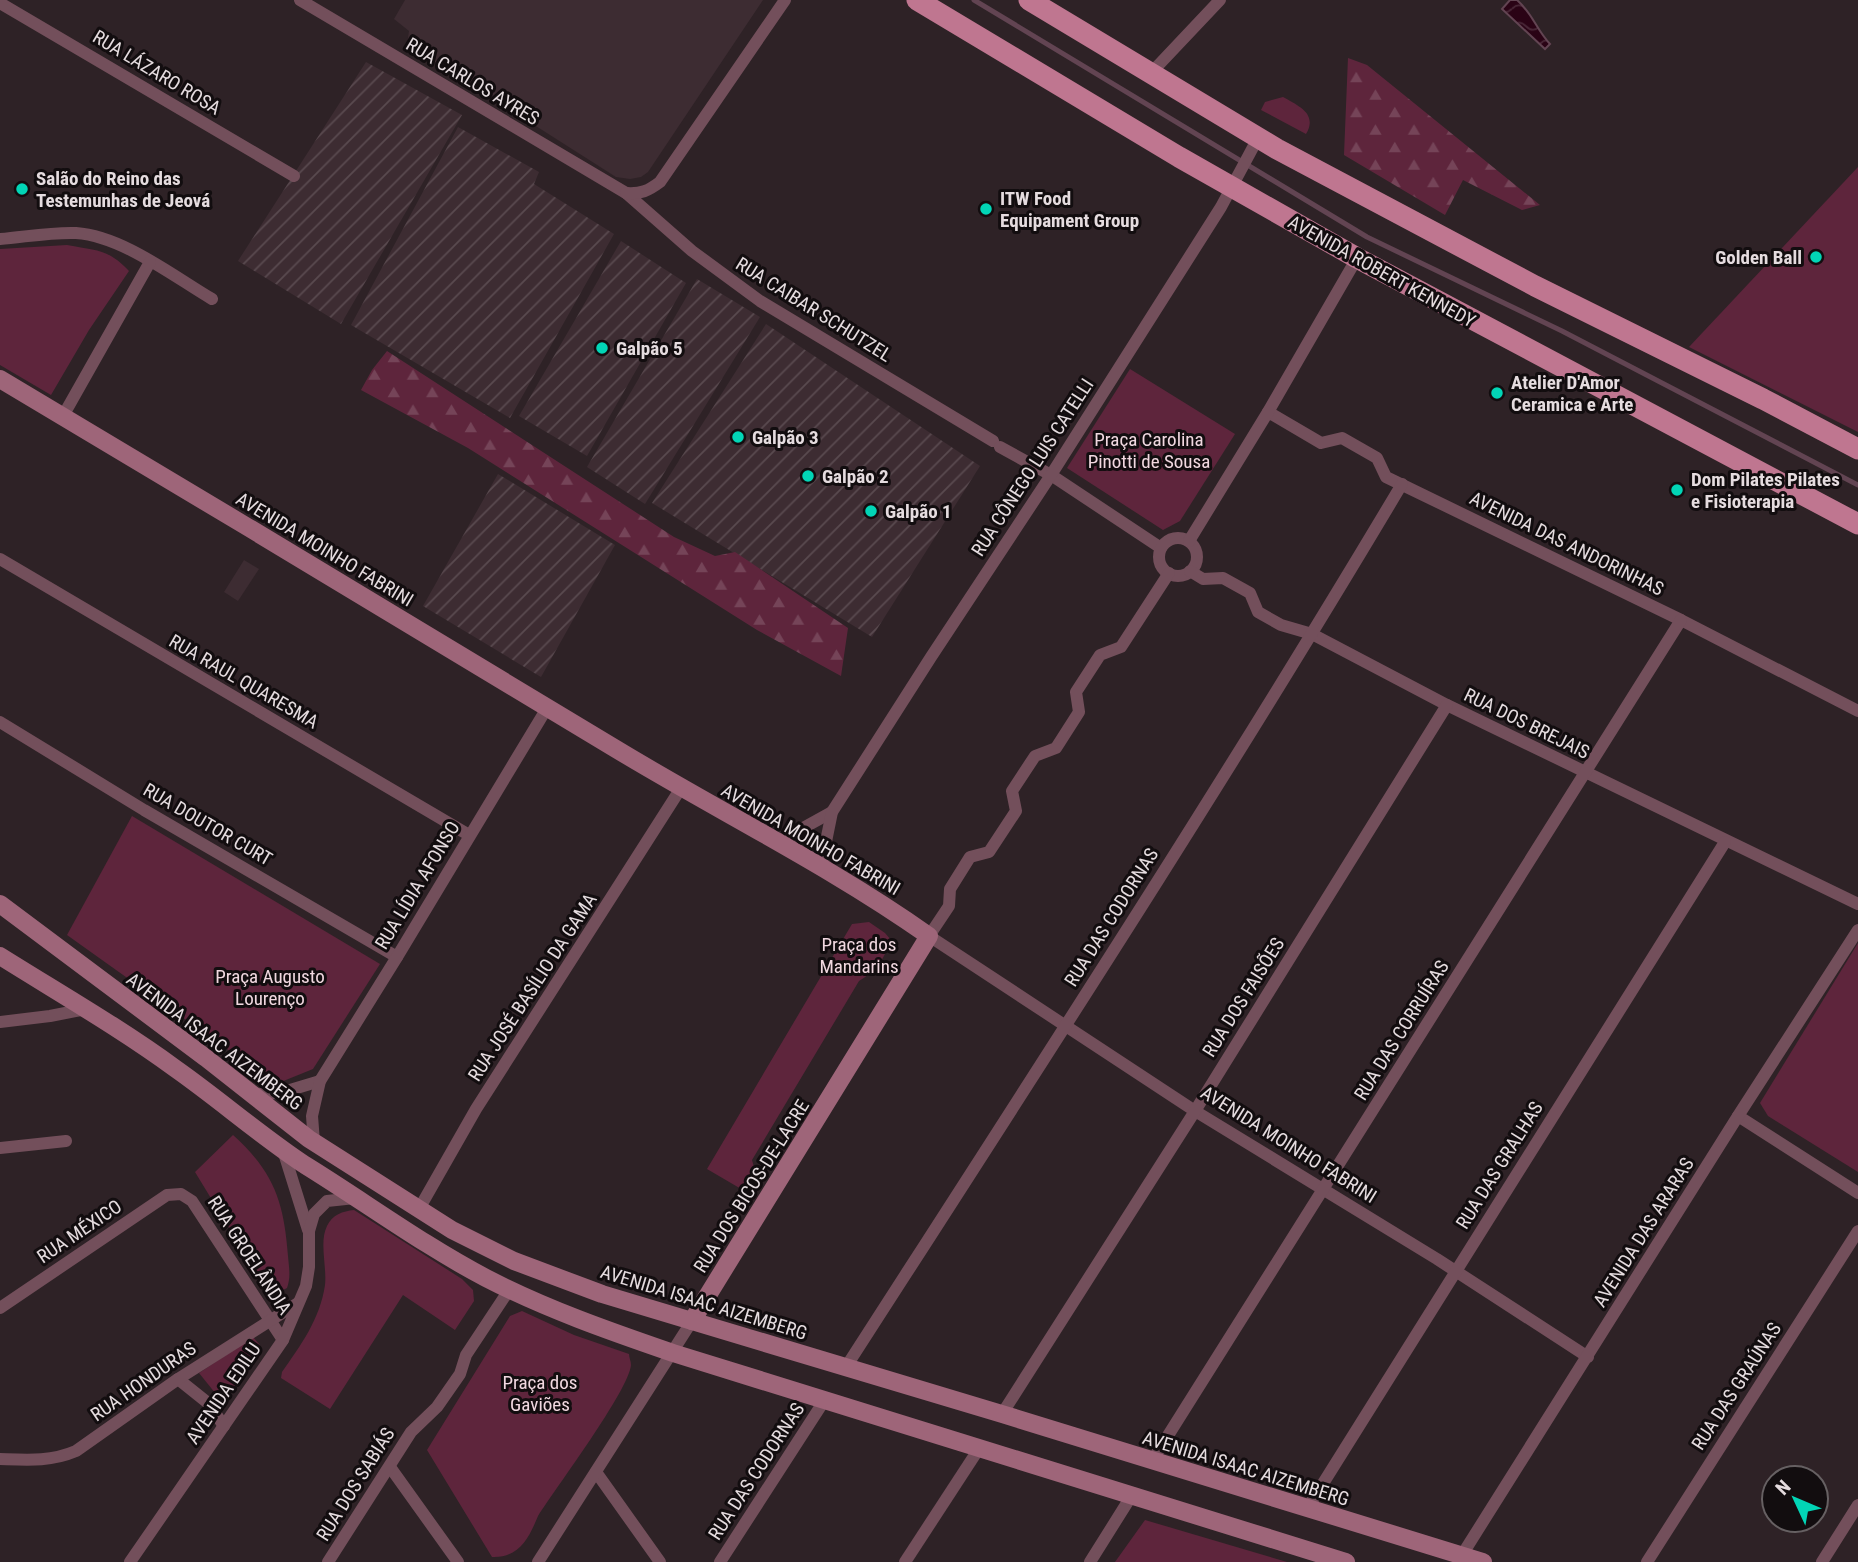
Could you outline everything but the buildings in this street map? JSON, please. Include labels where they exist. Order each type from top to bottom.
[{"type":"main road","name":"AVENIDA ROBERT KENNEDY","points":[[917,0],[1357,258],[1484,328],[1858,524]]},
{"type":"main road","points":[[1030,0],[1150,73],[1254,145],[1858,449]]},
{"type":"street","name":"RUA CARLOS AYRES","points":[[300,0],[315,4],[626,193]]},
{"type":"street","points":[[626,193],[639,194],[660,182],[785,0]]},
{"type":"street","points":[[1150,73],[1220,0]]},
{"type":"street","name":"RUA LÁZARO ROSA","points":[[0,3],[294,176]]},
{"type":"street","name":"RUA CÔNEGO LUIS CATELLI","points":[[821,866],[832,812],[1051,475],[1233,185],[1254,145]]},
{"type":"street","name":"RUA CAIBAR SCHUTZEL","points":[[626,193],[692,251],[760,301],[1051,475],[1161,548]]},
{"type":"street","points":[[0,239],[75,233],[100,237],[123,247],[212,299]]},
{"type":"street","points":[[1189,541],[1357,258]]},
{"type":"street","points":[[63,416],[150,262]]},
{"type":"street","name":"AVENIDA MOINHO FABRINI","points":[[0,379],[681,788],[821,866],[888,907],[1195,1111],[1455,1271],[1588,1357]]},
{"type":"street","name":"AVENIDA DAS ANDORINHAS","points":[[1268,412],[1321,443],[1342,438],[1377,458],[1386,477],[1681,620],[1858,711]]},
{"type":"street","name":"RUA DAS CODORNAS","points":[[846,1367],[1312,634],[1402,484]]},
{"type":"street","points":[[1170,539],[1189,541],[1197,556],[1190,571],[1180,575],[1169,573],[1161,565],[1161,548],[1170,539]]},
{"type":"street","name":"RUA RAUL QUARESMA","points":[[0,559],[469,835]]},
{"type":"street","name":"RUA DOS BREJAIS","points":[[1190,571],[1203,579],[1223,578],[1250,593],[1258,612],[1281,625],[1312,634],[1586,774],[1858,904]]},
{"type":"street","points":[[929,936],[949,906],[950,889],[970,857],[989,852],[1016,811],[1013,791],[1035,756],[1056,748],[1079,712],[1076,692],[1100,654],[1121,647],[1169,573]]},
{"type":"street","name":"RUA DAS CORRUÍRAS","points":[[1152,1461],[1681,620]]},
{"type":"street","name":"RUA DOS FAISÕES","points":[[1002,1414],[1195,1111],[1447,705]]},
{"type":"street","name":"RUA LÍDIA AFONSO","points":[[314,1142],[312,1116],[320,1081],[547,708]]},
{"type":"street","name":"RUA DOUTOR CURT","points":[[0,722],[144,810],[397,957]]},
{"type":"street","name":"RUA JOSÉ BASÍLIO DA GAMA","points":[[419,1209],[477,1109],[681,788]]},
{"type":"street","name":"RUA CÔNEGO LUIS CATELLI","points":[[776,843],[832,812]]},
{"type":"street","name":"RUA DAS GRALHAS","points":[[1307,1509],[1725,842]]},
{"type":"street","name":"AVENIDA ISAAC AIZEMBERG","points":[[0,904],[314,1142],[469,1240],[514,1261],[602,1294],[1002,1414],[1459,1559],[1483,1562]]},
{"type":"street","name":"AVENIDA DAS ARARAS","points":[[1459,1559],[1858,930]]},
{"type":"street","name":"RUA DOS BICOS-DE-LACRE","points":[[538,1562],[673,1353],[929,936]]},
{"type":"street","points":[[0,956],[175,1068],[283,1150],[451,1258],[509,1290],[584,1323],[673,1353],[1346,1562]]},
{"type":"street","points":[[0,1022],[86,1009]]},
{"type":"street","points":[[250,1094],[280,1093],[320,1081]]},
{"type":"street","points":[[1738,1116],[1858,1193]]},
{"type":"street","points":[[0,1148],[66,1141]]},
{"type":"street","name":"AVENIDA EDILU","points":[[130,1562],[283,1339],[306,1286],[309,1231],[283,1150]]},
{"type":"street","name":"RUA MÉXICO","points":[[0,1308],[167,1195],[181,1194]]},
{"type":"street","name":"RUA GROELÂNDIA","points":[[181,1194],[191,1201],[283,1339]]},
{"type":"street","points":[[309,1231],[314,1214],[327,1201],[358,1198]]},
{"type":"street","name":"RUA DAS GRAÚNAS","points":[[1647,1562],[1858,1231]]},
{"type":"street","name":"RUA DOS SABIÁS","points":[[328,1562],[390,1467],[393,1457],[411,1432],[437,1407],[460,1374],[466,1354],[509,1290]]},
{"type":"street","points":[[584,1323],[595,1320],[603,1311],[602,1294]]},
{"type":"street","name":"RUA HONDURAS","points":[[0,1459],[40,1461],[59,1458],[76,1451],[178,1379],[298,1303]]},
{"type":"street","points":[[178,1379],[208,1403],[225,1426]]},
{"type":"street","name":"RUA DAS CODORNAS","points":[[720,1562],[824,1401]]},
{"type":"street","points":[[905,1562],[980,1447]]},
{"type":"street","points":[[390,1467],[458,1562]]},
{"type":"street","points":[[596,1472],[660,1562]]},
{"type":"street","points":[[1090,1562],[1132,1495]]},
{"type":"street","points":[[1822,1562],[1858,1505]]},
{"type":"shaded area","points":[[405,0],[763,0],[648,172],[641,177],[630,179],[616,177],[407,44],[409,31],[394,19]]},
{"type":"shaded area","points":[[366,62],[462,115],[341,324],[238,261]]},
{"type":"shaded area","points":[[458,127],[539,172],[534,184],[614,234],[510,418],[351,325]]},
{"type":"shaded area","name":"Galpão 5","points":[[621,241],[686,283],[587,456],[519,416]]},
{"type":"shaded area","points":[[697,279],[760,317],[645,504],[587,467]]},
{"type":"shaded area","points":[[766,324],[980,466],[872,637],[652,503]]},
{"type":"shaded area","points":[[498,474],[615,545],[541,677],[423,606]]},
{"type":"shaded area","points":[[244,560],[259,569],[238,601],[224,592]]},
{"type":"green space","points":[[1348,58],[1367,65],[1540,205],[1522,210],[1463,180],[1445,215],[1344,155]]},
{"type":"green space","points":[[1283,97],[1305,111],[1310,121],[1306,134],[1261,110],[1265,102]]},
{"type":"green space","name":"Golden Ball","points":[[1858,167],[1858,432],[1689,347]]},
{"type":"green space","points":[[67,245],[108,254],[129,271],[89,330],[51,395],[0,365],[0,249]]},
{"type":"green space","points":[[387,351],[674,537],[715,556],[735,552],[848,628],[841,676],[757,630],[468,448],[361,390]]},
{"type":"green space","name":"Praça Carolina Pinotti de Sousa","points":[[1130,369],[1235,434],[1180,521],[1163,530],[1067,468]]},
{"type":"green space","name":"Praça Augusto Lourenço","points":[[132,816],[380,964],[313,1069],[276,1084],[67,935]]},
{"type":"green space","name":"Praça dos Mandarins","points":[[869,922],[891,940],[888,947],[875,969],[859,981],[752,1160],[758,1181],[748,1193],[707,1169],[852,924]]},
{"type":"green space","points":[[1858,943],[1858,1172],[1768,1116],[1760,1103]]},
{"type":"green space","points":[[233,1135],[267,1175],[280,1204],[289,1272],[287,1288],[281,1291],[265,1287],[195,1172]]},
{"type":"green space","points":[[354,1210],[462,1279],[473,1290],[474,1301],[455,1330],[403,1295],[330,1409],[281,1378],[319,1309],[325,1285],[323,1247],[327,1226],[338,1214]]},
{"type":"green space","name":"Praça dos Gaviões","points":[[522,1311],[574,1335],[629,1354],[631,1365],[618,1395],[538,1516],[527,1539],[509,1554],[492,1557],[427,1450],[510,1316]]},
{"type":"green space","points":[[253,1337],[260,1345],[258,1351],[224,1404],[199,1373]]},
{"type":"green space","points":[[1145,1520],[1287,1562],[1115,1562]]},
{"type":"water","points":[[1510,0],[1517,0],[1527,11],[1550,44],[1545,49],[1502,9]]},
{"type":"waterway","points":[[974,0],[1367,237],[1562,331],[1858,485]]},
{"type":"place","name":"Salão do Reino das Testemunhas de Jeová","points":[[22,189]]},
{"type":"place","name":"ITW Food Equipament Group","points":[[986,209]]},
{"type":"place","name":"Golden Ball","points":[[1816,257]]},
{"type":"place","name":"Galpão 5","points":[[602,348]]},
{"type":"place","name":"Atelier D'Amor Ceramica e Arte","points":[[1497,393]]},
{"type":"place","name":"Galpão 3","points":[[738,437]]},
{"type":"place","name":"Galpão 2","points":[[808,476]]},
{"type":"place","name":"Dom Pilates Pilates e Fisioterapia","points":[[1677,490]]},
{"type":"place","name":"Galpão 1","points":[[871,511]]}]
